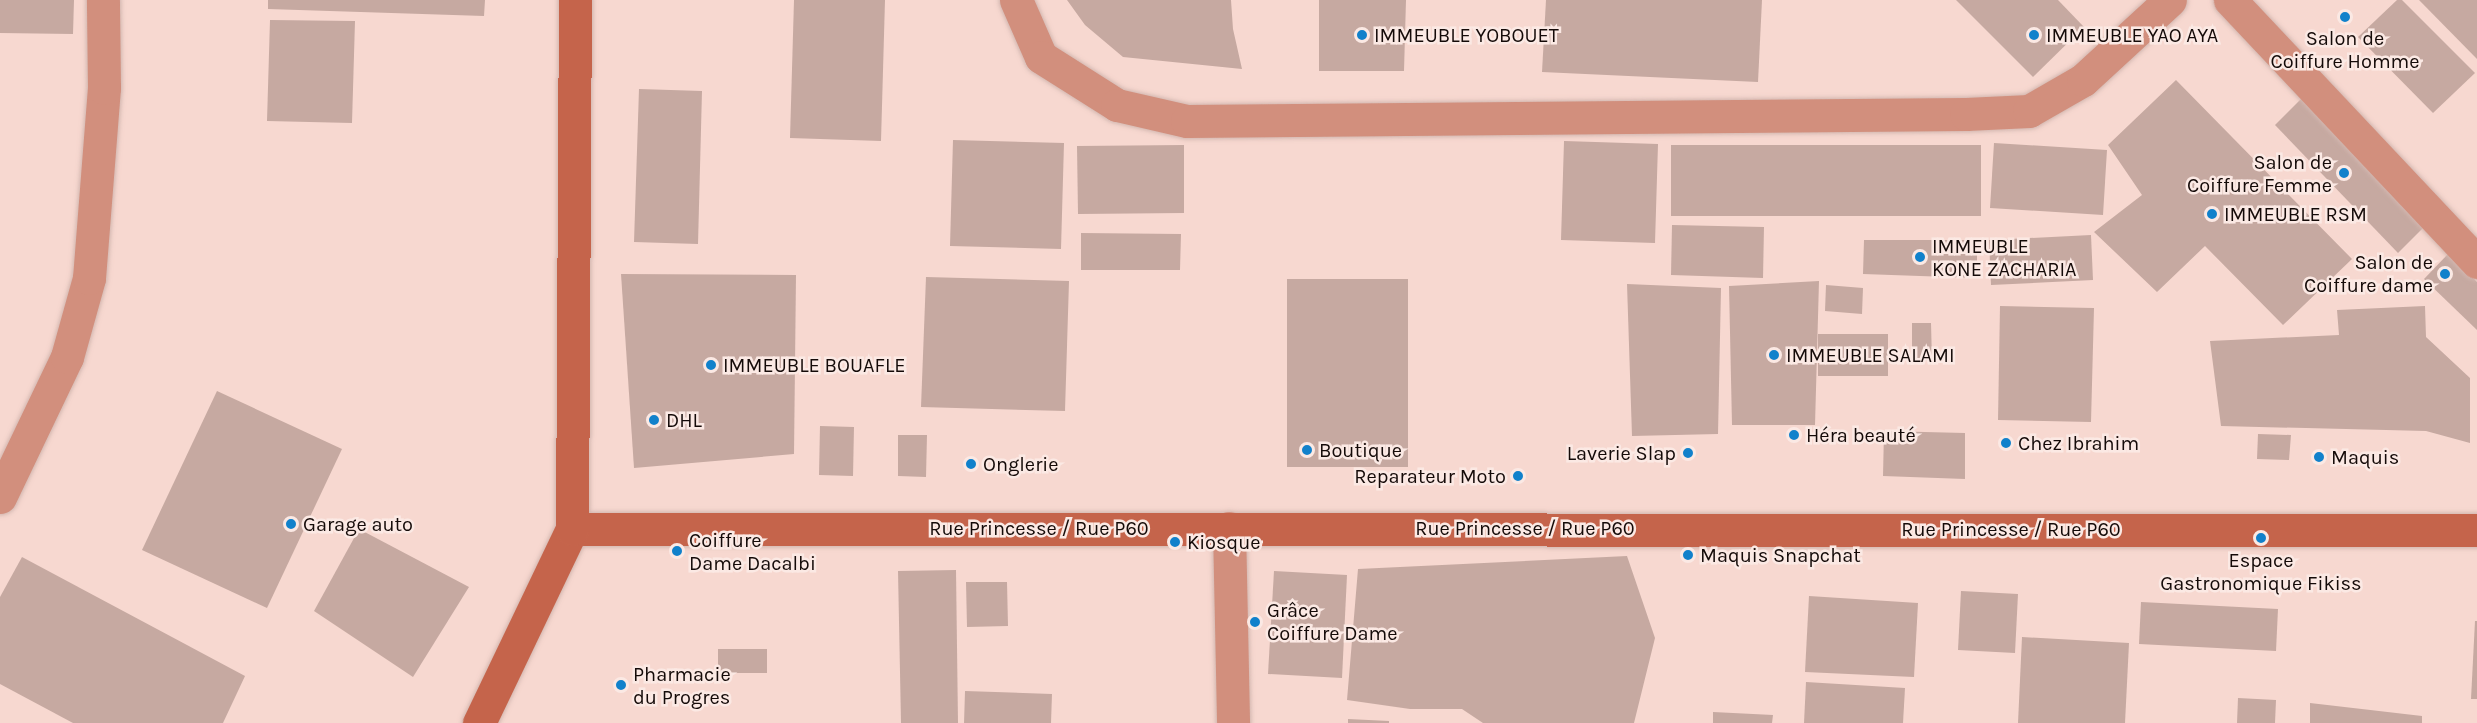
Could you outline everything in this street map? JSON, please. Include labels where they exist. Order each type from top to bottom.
[{"type":"street","points":[[0,497],[67,357],[89,278],[104,88],[103,0]]},
{"type":"street","points":[[479,723],[572,529],[576,0]]},
{"type":"street","points":[[1016,0],[1041,57],[1117,105],[1187,122],[1966,114],[2029,111],[2083,80],[2170,0]]},
{"type":"street","points":[[2230,0],[2477,262]]},
{"type":"street","points":[[1229,528],[1233,723]]},
{"type":"street","name":"Rue Princesse / Rue P60","points":[[572,529],[2477,530]]},
{"type":"building","points":[[0,0],[74,0],[73,34],[0,33]]},
{"type":"building","points":[[268,0],[485,0],[484,16],[268,9]]},
{"type":"building","points":[[794,0],[885,0],[881,141],[790,138]]},
{"type":"building","points":[[1067,0],[1231,0],[1233,29],[1242,69],[1123,57],[1085,25]]},
{"type":"building","name":"IMMEUBLE YOBOUET","points":[[1319,0],[1406,0],[1404,71],[1319,71]]},
{"type":"building","points":[[1546,0],[1762,0],[1758,82],[1542,72]]},
{"type":"building","name":"IMMEUBLE YAO AYA","points":[[1956,0],[2058,0],[2084,27],[2033,77]]},
{"type":"building","points":[[2397,0],[2402,0],[2475,73],[2433,113],[2358,37]]},
{"type":"building","points":[[2419,0],[2477,0],[2477,59]]},
{"type":"building","points":[[270,20],[355,21],[352,123],[267,121]]},
{"type":"building","name":"IMMEUBLE RSM","points":[[2176,80],[2352,259],[2283,325],[2205,246],[2157,292],[2094,232],[2142,195],[2108,145]]},
{"type":"building","points":[[639,89],[702,91],[698,244],[634,242]]},
{"type":"building","points":[[2303,97],[2426,225],[2398,253],[2275,125]]},
{"type":"building","points":[[953,140],[1064,143],[1061,249],[950,246]]},
{"type":"building","points":[[1564,141],[1658,144],[1655,243],[1561,240]]},
{"type":"building","points":[[1994,143],[2107,150],[2103,215],[1990,208]]},
{"type":"building","points":[[1184,145],[1184,213],[1078,214],[1077,146]]},
{"type":"building","points":[[1671,145],[1981,145],[1981,216],[1671,216]]},
{"type":"building","points":[[1672,225],[1764,227],[1763,278],[1671,275]]},
{"type":"building","points":[[1081,233],[1181,234],[1180,270],[1081,270]]},
{"type":"building","points":[[2091,235],[2093,280],[1991,285],[1989,240]]},
{"type":"building","name":"IMMEUBLE KONE ZACHARIA","points":[[1864,240],[1977,240],[1977,278],[1863,274]]},
{"type":"building","points":[[2448,254],[2477,282],[2477,330],[2424,279]]},
{"type":"building","name":"IMMEUBLE BOUAFLE","points":[[621,274],[796,275],[794,454],[634,468]]},
{"type":"building","points":[[926,277],[1069,281],[1065,411],[921,407]]},
{"type":"building","points":[[1287,279],[1408,279],[1408,467],[1287,467]]},
{"type":"building","name":"IMMEUBLE SALAMI","points":[[1819,281],[1815,425],[1732,425],[1729,286]]},
{"type":"building","points":[[1627,284],[1721,288],[1718,434],[1632,436]]},
{"type":"building","points":[[1826,285],[1863,288],[1862,314],[1825,311]]},
{"type":"building","points":[[2000,306],[2094,308],[2091,422],[1998,420]]},
{"type":"building","points":[[2425,306],[2426,337],[2470,378],[2470,443],[2426,431],[2221,426],[2210,341],[2339,335],[2337,310]]},
{"type":"building","points":[[1912,323],[1931,323],[1932,361],[1912,361]]},
{"type":"building","points":[[1818,334],[1888,334],[1888,376],[1818,376]]},
{"type":"building","points":[[217,391],[342,449],[267,608],[142,550]]},
{"type":"building","points":[[820,426],[854,427],[853,476],[819,475]]},
{"type":"building","points":[[1884,431],[1965,433],[1965,479],[1883,476]]},
{"type":"building","points":[[2258,434],[2291,435],[2289,460],[2257,459]]},
{"type":"building","points":[[898,435],[927,435],[926,477],[898,476]]},
{"type":"building","points":[[359,529],[469,587],[413,677],[314,611]]},
{"type":"building","points":[[1627,556],[1655,638],[1634,723],[1483,723],[1462,709],[1410,709],[1347,700],[1358,569]]},
{"type":"building","points":[[22,557],[245,676],[223,723],[73,723],[0,684],[0,597]]},
{"type":"building","points":[[956,570],[958,723],[901,723],[898,571]]},
{"type":"building","points":[[1274,571],[1347,575],[1342,678],[1268,674]]},
{"type":"building","points":[[966,582],[1007,582],[1008,626],[967,627]]},
{"type":"building","points":[[1961,591],[2018,594],[2015,653],[1958,650]]},
{"type":"building","points":[[1809,596],[1918,603],[1914,677],[1805,672]]},
{"type":"building","points":[[2141,602],[2278,609],[2276,651],[2139,644]]},
{"type":"building","points":[[2475,621],[2477,621],[2477,699],[2471,699]]},
{"type":"building","points":[[2022,637],[2129,643],[2125,723],[2018,723]]},
{"type":"building","points":[[718,649],[767,649],[767,673],[718,673]]},
{"type":"building","points":[[1806,682],[1905,688],[1903,723],[1804,723]]},
{"type":"building","points":[[965,691],[1052,694],[1051,723],[964,723]]},
{"type":"building","points":[[2238,698],[2276,700],[2275,723],[2237,723]]},
{"type":"building","points":[[2310,703],[2422,716],[2422,723],[2310,723]]},
{"type":"building","points":[[1713,712],[1773,715],[1772,723],[1713,723]]},
{"type":"building","points":[[1348,719],[1389,721],[1389,723],[1348,723]]},
{"type":"place","name":"Salon de Coiffure Homme","points":[[2345,17]]},
{"type":"place","name":"IMMEUBLE YOBOUET","points":[[1362,35]]},
{"type":"place","name":"IMMEUBLE YAO AYA","points":[[2034,35]]},
{"type":"place","name":"Salon de Coiffure Femme","points":[[2344,173]]},
{"type":"place","name":"IMMEUBLE RSM","points":[[2212,214]]},
{"type":"place","name":"IMMEUBLE KONE ZACHARIA","points":[[1920,257]]},
{"type":"place","name":"Salon de Coiffure dame","points":[[2445,274]]},
{"type":"place","name":"IMMEUBLE SALAMI","points":[[1774,355]]},
{"type":"place","name":"IMMEUBLE BOUAFLE","points":[[711,365]]},
{"type":"place","name":"DHL","points":[[654,420]]},
{"type":"place","name":"Héra beauté","points":[[1794,435]]},
{"type":"place","name":"Chez Ibrahim","points":[[2006,443]]},
{"type":"place","name":"Boutique","points":[[1307,450]]},
{"type":"place","name":"Laverie Slap","points":[[1688,453]]},
{"type":"place","name":"Maquis","points":[[2319,457]]},
{"type":"place","name":"Onglerie","points":[[971,464]]},
{"type":"place","name":"Reparateur Moto","points":[[1518,476]]},
{"type":"place","name":"Garage auto","points":[[291,524]]},
{"type":"place","name":"Espace Gastronomique Fikiss","points":[[2261,538]]},
{"type":"place","name":"Kiosque","points":[[1175,542]]},
{"type":"place","name":"Coiffure Dame Dacalbi","points":[[677,551]]},
{"type":"place","name":"Maquis Snapchat","points":[[1688,555]]},
{"type":"place","name":"Grâce Coiffure Dame","points":[[1255,622]]},
{"type":"place","name":"Pharmacie du Progres","points":[[621,685]]}]
